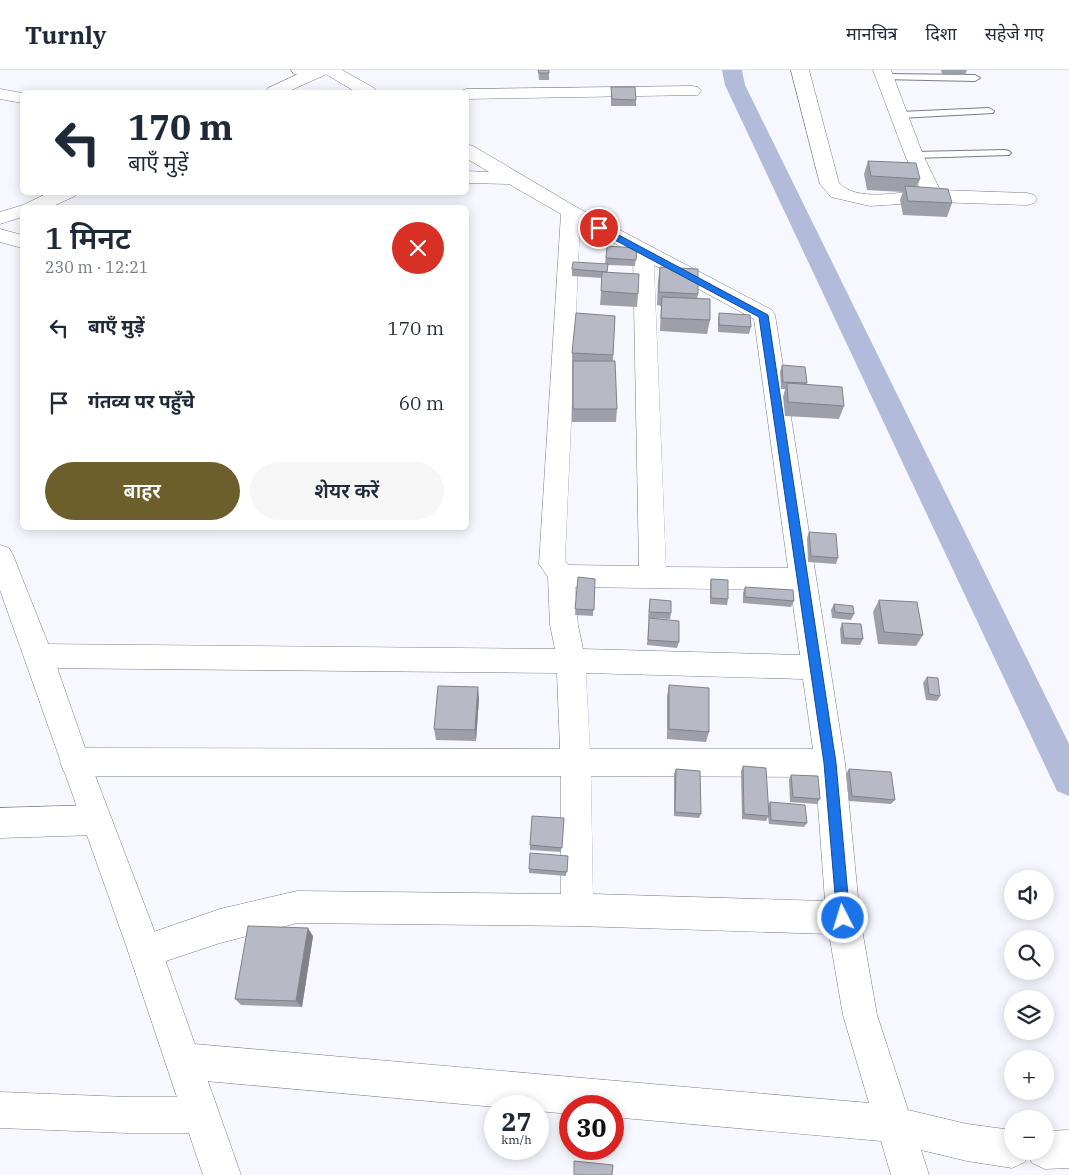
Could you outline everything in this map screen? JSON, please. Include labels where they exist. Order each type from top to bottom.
[{"type":"street","points":[[800,70],[830,184],[838,193],[870,200],[932,196],[1028,199]]},
{"type":"street","points":[[278,90],[317,71],[363,90]]},
{"type":"street","points":[[883,74],[932,196]]},
{"type":"street","points":[[469,94],[692,90]]},
{"type":"street","points":[[0,94],[20,98]]},
{"type":"street","points":[[469,152],[642,252],[764,315],[830,763],[843,918],[860,1015],[910,1175]]},
{"type":"street","points":[[469,177],[514,178]]},
{"type":"street","points":[[37,205],[61,195]]},
{"type":"street","points":[[0,218],[20,212]]},
{"type":"street","points":[[571,212],[552,564],[561,574],[570,576],[803,578]]},
{"type":"street","points":[[0,235],[20,241]]},
{"type":"street","points":[[642,252],[653,578]]},
{"type":"street","points":[[0,555],[40,656],[74,762],[145,951],[222,1175]]},
{"type":"street","points":[[561,574],[564,625],[571,661],[576,762],[577,910]]},
{"type":"street","points":[[40,656],[571,661],[816,667]]},
{"type":"street","points":[[74,762],[830,763]]},
{"type":"street","points":[[0,823],[96,820]]},
{"type":"street","points":[[145,951],[216,926],[262,914],[297,908],[577,910],[843,918]]},
{"type":"street","points":[[184,1061],[893,1124],[940,1138],[980,1146],[1004,1148]]},
{"type":"street","points":[[0,1110],[127,1115],[201,1114]]},
{"type":"street","points":[[1054,1149],[1069,1148]]},
{"type":"lane","points":[[883,74],[975,78]]},
{"type":"lane","points":[[900,115],[989,112]]},
{"type":"lane","points":[[914,155],[1005,153]]},
{"type":"building","points":[[538,70],[549,70],[549,73],[539,73]]},
{"type":"building","points":[[611,87],[635,87],[636,100],[612,99]]},
{"type":"building","points":[[868,161],[916,163],[920,179],[871,176]]},
{"type":"building","points":[[905,186],[948,189],[952,203],[908,201]]},
{"type":"building","points":[[607,246],[637,248],[636,260],[606,258]]},
{"type":"building","points":[[573,262],[608,264],[607,272],[572,269]]},
{"type":"building","points":[[660,267],[698,269],[698,294],[659,292]]},
{"type":"building","points":[[602,272],[639,274],[638,294],[601,291]]},
{"type":"building","points":[[662,297],[710,299],[710,320],[661,318]]},
{"type":"building","points":[[576,313],[615,316],[613,355],[572,353]]},
{"type":"building","points":[[719,313],[750,315],[751,327],[719,325]]},
{"type":"building","points":[[573,361],[615,361],[617,409],[573,409]]},
{"type":"building","points":[[782,365],[805,367],[807,383],[783,382]]},
{"type":"building","points":[[787,383],[842,387],[844,406],[788,402]]},
{"type":"building","points":[[809,532],[836,534],[838,558],[811,556]]},
{"type":"building","points":[[578,577],[595,579],[594,610],[575,609]]},
{"type":"building","points":[[711,579],[728,580],[728,599],[711,598]]},
{"type":"building","points":[[745,587],[793,590],[794,601],[745,597]]},
{"type":"building","points":[[650,599],[671,601],[671,613],[649,612]]},
{"type":"building","points":[[879,600],[917,602],[923,635],[884,632]]},
{"type":"building","points":[[834,604],[853,606],[854,614],[835,612]]},
{"type":"building","points":[[649,618],[679,621],[679,642],[648,640]]},
{"type":"building","points":[[842,623],[861,624],[863,639],[844,638]]},
{"type":"building","points":[[927,677],[938,678],[940,696],[929,694]]},
{"type":"building","points":[[669,685],[709,688],[709,732],[669,729]]},
{"type":"building","points":[[438,686],[478,687],[475,730],[434,729]]},
{"type":"building","points":[[743,766],[766,768],[769,816],[744,814]]},
{"type":"building","points":[[676,769],[700,771],[701,814],[675,812]]},
{"type":"building","points":[[849,769],[891,772],[895,800],[852,796]]},
{"type":"building","points":[[791,775],[818,776],[820,799],[793,797]]},
{"type":"building","points":[[770,802],[805,805],[807,823],[771,820]]},
{"type":"building","points":[[532,816],[564,818],[562,848],[530,845]]},
{"type":"building","points":[[530,853],[568,856],[567,872],[529,869]]},
{"type":"building","points":[[248,926],[308,928],[296,1001],[235,999]]},
{"type":"building","points":[[574,1161],[613,1165],[612,1175],[574,1175]]},
{"type":"waterway","points":[[732,70],[735,85],[1069,780]]},
{"type":"route","points":[[599,228],[764,315],[830,763],[843,918]]}]
